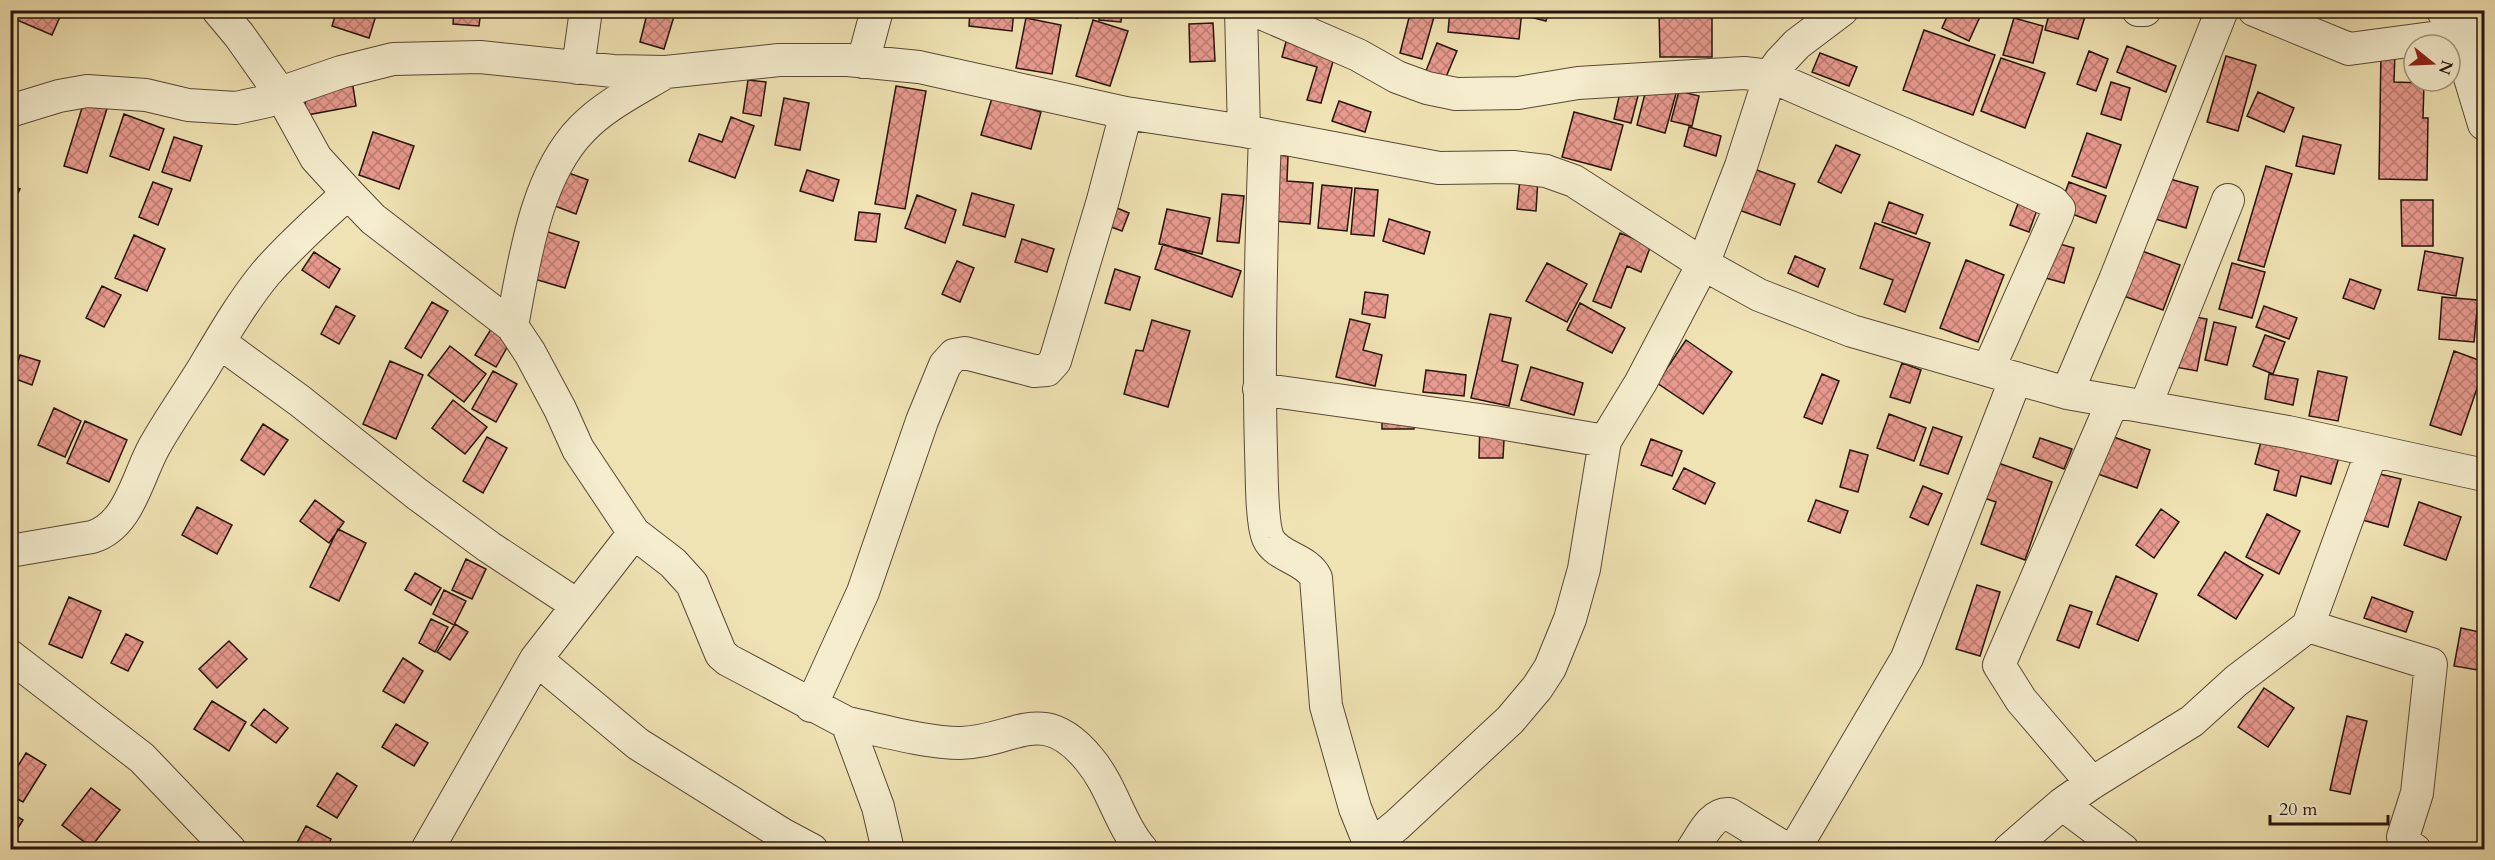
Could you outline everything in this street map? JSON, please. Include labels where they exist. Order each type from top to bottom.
[{"type":"street","points":[[218,10],[243,23],[316,159],[373,219],[512,326],[530,353],[578,449],[634,533],[685,573],[707,616],[721,654],[811,706],[847,723],[959,743],[984,740],[1025,728],[1054,730],[1065,735],[1090,760],[1142,849]]},
{"type":"street","points":[[578,68],[586,10]]},
{"type":"street","points":[[863,62],[877,10]]},
{"type":"street","points":[[1241,10],[1254,134],[1259,389],[1263,499],[1268,537],[1284,552],[1310,567],[1316,579],[1326,706],[1355,808],[1369,848],[1510,720],[1537,688],[1550,668],[1570,619],[1584,569],[1605,441],[1641,382],[1703,264],[1741,166],[1770,76],[1797,44],[1842,10]]},
{"type":"street","points":[[1254,10],[1358,55],[1397,77],[1427,88],[1456,94],[1518,93],[1578,83],[1694,76],[1744,74],[1770,76],[1906,135],[2057,206],[2057,215],[1907,658],[1794,849]]},
{"type":"street","points":[[2138,10],[2145,10]]},
{"type":"street","points":[[2067,393],[2115,280],[2222,10]]},
{"type":"street","points":[[2254,10],[2349,49],[2447,20],[2484,42]]},
{"type":"street","points":[[2447,20],[2464,58],[2484,124]]},
{"type":"street","points":[[10,111],[59,96],[87,91],[147,95],[188,105],[237,108],[268,101],[280,93],[341,72],[393,59],[480,57],[578,68],[666,72],[779,60],[863,62],[919,67],[1126,113],[1439,168],[1513,167],[1546,171],[1574,181],[1703,264],[1759,295],[1852,331],[2067,393],[2288,432],[2484,475]]},
{"type":"street","points":[[512,326],[525,257],[557,160],[582,129],[610,107],[666,72]]},
{"type":"street","points":[[811,706],[863,592],[922,421],[945,365],[954,355],[965,353],[1034,371],[1047,370],[1055,361],[1103,200],[1126,113]]},
{"type":"street","points":[[10,551],[92,537],[105,533],[115,525],[137,486],[154,448],[219,342],[265,275],[292,245],[348,193]]},
{"type":"street","points":[[2145,407],[2228,200]]},
{"type":"street","points":[[219,342],[300,400],[462,527],[577,605]]},
{"type":"street","points":[[1259,389],[1494,422],[1605,441]]},
{"type":"street","points":[[2092,783],[2021,700],[2000,665],[2113,401]]},
{"type":"street","points":[[2009,849],[2062,804],[2192,720],[2236,681],[2308,626],[2372,451]]},
{"type":"street","points":[[427,849],[536,659],[634,533]]},
{"type":"street","points":[[2308,626],[2431,664],[2417,793],[2403,837],[2405,844],[2415,849]]},
{"type":"street","points":[[10,656],[142,758],[230,849]]},
{"type":"street","points":[[536,659],[638,744],[782,834],[812,849]]},
{"type":"street","points":[[847,723],[878,807],[888,849]]},
{"type":"street","points":[[2062,804],[2123,849]]},
{"type":"street","points":[[1692,849],[1713,820],[1724,814],[1729,814],[1788,849]]},
{"type":"building","points":[[10,10],[63,10],[52,35],[10,17]]},
{"type":"building","points":[[337,10],[377,12],[369,38],[332,26]]},
{"type":"building","points":[[454,10],[481,10],[479,26],[453,24]]},
{"type":"building","points":[[648,10],[676,10],[664,49],[640,42]]},
{"type":"building","points":[[970,10],[1014,10],[1012,31],[969,26]]},
{"type":"building","points":[[1056,10],[1080,10],[1077,18]]},
{"type":"building","points":[[1100,10],[1122,10],[1121,22],[1099,20]]},
{"type":"building","points":[[1411,10],[1436,10],[1422,59],[1400,53]]},
{"type":"building","points":[[1450,10],[1522,10],[1519,39],[1448,32]]},
{"type":"building","points":[[1528,10],[1549,10],[1546,21],[1526,16]]},
{"type":"building","points":[[1950,10],[1983,10],[1969,41],[1942,28]]},
{"type":"building","points":[[2050,10],[2087,10],[2078,39],[2045,30]]},
{"type":"building","points":[[2374,10],[2405,10],[2405,11],[2375,16]]},
{"type":"building","points":[[1659,11],[1712,11],[1712,57],[1660,57]]},
{"type":"building","points":[[1026,18],[1061,25],[1052,74],[1016,68]]},
{"type":"building","points":[[2014,18],[2043,26],[2033,63],[2003,55]]},
{"type":"building","points":[[1093,20],[1128,31],[1110,86],[1076,76]]},
{"type":"building","points":[[1213,23],[1215,61],[1190,62],[1189,24]]},
{"type":"building","points":[[1289,30],[1338,44],[1321,103],[1307,100],[1317,67],[1282,57]]},
{"type":"building","points":[[1924,30],[1995,55],[1973,115],[1903,90]]},
{"type":"building","points":[[1437,43],[1457,51],[1443,84],[1424,76]]},
{"type":"building","points":[[2127,46],[2176,66],[2166,92],[2117,72]]},
{"type":"building","points":[[2089,51],[2108,59],[2096,91],[2077,84]]},
{"type":"building","points":[[2381,51],[2395,51],[2394,82],[2402,82],[2402,93],[2424,93],[2423,118],[2428,118],[2427,180],[2379,179]]},
{"type":"building","points":[[1820,53],[1857,67],[1849,86],[1812,72]]},
{"type":"building","points":[[2226,56],[2256,65],[2238,131],[2207,122]]},
{"type":"building","points":[[2001,58],[2045,73],[2025,128],[1981,111]]},
{"type":"building","points":[[352,80],[356,106],[307,115],[303,89]]},
{"type":"building","points":[[748,80],[766,82],[761,116],[743,113]]},
{"type":"building","points":[[1648,82],[1677,90],[1665,133],[1637,125]]},
{"type":"building","points":[[2111,82],[2130,88],[2121,120],[2101,114]]},
{"type":"building","points":[[1622,84],[1640,88],[1631,123],[1614,119]]},
{"type":"building","points":[[896,86],[926,91],[905,209],[875,204]]},
{"type":"building","points":[[1679,91],[1699,96],[1692,126],[1671,121]]},
{"type":"building","points":[[2258,92],[2294,108],[2284,132],[2247,116]]},
{"type":"building","points":[[86,95],[109,102],[87,173],[64,166]]},
{"type":"building","points":[[784,98],[809,103],[800,150],[775,145]]},
{"type":"building","points":[[992,98],[1041,112],[1031,149],[981,135]]},
{"type":"building","points":[[1339,101],[1371,112],[1365,132],[1332,121]]},
{"type":"building","points":[[1574,112],[1623,125],[1611,170],[1562,157]]},
{"type":"building","points":[[124,114],[164,129],[149,170],[110,156]]},
{"type":"building","points":[[731,117],[754,126],[735,178],[689,161],[699,134],[722,142]]},
{"type":"building","points":[[1689,127],[1721,136],[1716,156],[1684,146]]},
{"type":"building","points":[[373,132],[414,146],[399,189],[359,175]]},
{"type":"building","points":[[2087,133],[2121,145],[2106,188],[2072,176]]},
{"type":"building","points":[[2303,136],[2341,145],[2334,174],[2296,166]]},
{"type":"building","points":[[174,137],[202,146],[190,181],[162,172]]},
{"type":"building","points":[[1836,145],[1860,155],[1841,193],[1818,182]]},
{"type":"building","points":[[1267,154],[1288,156],[1287,181],[1313,183],[1310,224],[1262,220]]},
{"type":"building","points":[[2266,166],[2292,174],[2264,267],[2238,260]]},
{"type":"building","points":[[1754,169],[1795,184],[1780,225],[1739,210]]},
{"type":"building","points":[[807,170],[839,180],[833,201],[800,191]]},
{"type":"building","points":[[566,172],[588,180],[576,214],[555,206]]},
{"type":"building","points":[[2153,174],[2198,187],[2186,228],[2142,215]]},
{"type":"building","points":[[1520,179],[1538,179],[1536,211],[1517,209]]},
{"type":"building","points":[[153,182],[172,189],[158,225],[139,217]]},
{"type":"building","points":[[2069,182],[2106,196],[2096,223],[2059,209]]},
{"type":"building","points":[[10,185],[20,189],[10,209]]},
{"type":"building","points":[[1322,185],[1352,188],[1347,231],[1318,228]]},
{"type":"building","points":[[1355,188],[1378,190],[1374,236],[1351,234]]},
{"type":"building","points":[[972,193],[1014,205],[1005,237],[963,225]]},
{"type":"building","points":[[2022,193],[2041,199],[2029,232],[2010,225]]},
{"type":"building","points":[[1222,194],[1244,196],[1239,243],[1217,241]]},
{"type":"building","points":[[917,195],[956,210],[945,243],[905,228]]},
{"type":"building","points":[[2401,200],[2433,200],[2433,246],[2402,246]]},
{"type":"building","points":[[1100,201],[1129,213],[1122,231],[1092,220]]},
{"type":"building","points":[[1889,202],[1923,215],[1916,234],[1882,222]]},
{"type":"building","points":[[1167,209],[1210,218],[1202,254],[1159,244]]},
{"type":"building","points":[[859,212],[880,214],[876,242],[855,240]]},
{"type":"building","points":[[1389,219],[1430,232],[1424,254],[1383,241]]},
{"type":"building","points":[[1875,223],[1930,243],[1905,312],[1884,304],[1893,280],[1860,268]]},
{"type":"building","points":[[536,228],[579,242],[565,288],[521,275]]},
{"type":"building","points":[[1620,233],[1651,245],[1641,272],[1627,266],[1611,308],[1593,301]]},
{"type":"building","points":[[134,235],[165,249],[147,291],[115,278]]},
{"type":"building","points":[[1022,239],[1054,249],[1047,272],[1015,262]]},
{"type":"building","points":[[2049,241],[2074,248],[2064,283],[2038,276]]},
{"type":"building","points":[[1163,244],[1241,271],[1232,297],[1155,269]]},
{"type":"building","points":[[2134,248],[2180,265],[2163,310],[2118,294]]},
{"type":"building","points":[[2425,251],[2463,258],[2456,296],[2418,290]]},
{"type":"building","points":[[314,252],[340,269],[329,288],[302,270]]},
{"type":"building","points":[[1795,256],[1825,269],[1818,287],[1788,273]]},
{"type":"building","points":[[1966,260],[2004,275],[1978,342],[1940,328]]},
{"type":"building","points":[[957,261],[974,268],[960,302],[942,294]]},
{"type":"building","points":[[1547,263],[1587,284],[1567,322],[1526,301]]},
{"type":"building","points":[[2232,263],[2265,272],[2252,318],[2219,309]]},
{"type":"building","points":[[1115,269],[1140,277],[1130,310],[1105,303]]},
{"type":"building","points":[[2350,279],[2381,290],[2374,309],[2343,298]]},
{"type":"building","points":[[102,286],[121,295],[104,327],[86,318]]},
{"type":"building","points":[[1365,292],[1388,295],[1385,318],[1362,314]]},
{"type":"building","points":[[2442,297],[2478,300],[2474,342],[2439,339]]},
{"type":"building","points":[[432,302],[448,311],[421,358],[405,348]]},
{"type":"building","points":[[1580,303],[1625,328],[1612,353],[1567,330]]},
{"type":"building","points":[[336,306],[355,316],[339,344],[321,334]]},
{"type":"building","points":[[2264,306],[2297,318],[2289,339],[2256,327]]},
{"type":"building","points":[[1490,314],[1511,318],[1502,361],[1518,365],[1509,406],[1471,398]]},
{"type":"building","points":[[2185,315],[2207,319],[2197,371],[2175,367]]},
{"type":"building","points":[[1350,319],[1370,324],[1363,350],[1382,355],[1375,386],[1336,377]]},
{"type":"building","points":[[1152,320],[1190,331],[1168,407],[1124,394],[1136,350],[1143,351]]},
{"type":"building","points":[[2214,322],[2236,327],[2227,365],[2205,360]]},
{"type":"building","points":[[493,326],[513,337],[496,367],[475,355]]},
{"type":"building","points":[[2265,335],[2285,342],[2273,374],[2253,366]]},
{"type":"building","points":[[1686,340],[1732,372],[1703,414],[1657,383]]},
{"type":"building","points":[[450,346],[486,374],[464,402],[428,375]]},
{"type":"building","points":[[2454,351],[2484,362],[2484,368],[2461,435],[2430,425]]},
{"type":"building","points":[[20,355],[40,361],[32,385],[13,378]]},
{"type":"building","points":[[390,361],[423,375],[396,439],[363,424]]},
{"type":"building","points":[[1902,363],[1921,370],[1910,403],[1890,397]]},
{"type":"building","points":[[1531,367],[1583,383],[1574,415],[1521,400]]},
{"type":"building","points":[[1426,370],[1466,375],[1464,396],[1423,392]]},
{"type":"building","points":[[493,371],[517,384],[496,422],[472,409]]},
{"type":"building","points":[[2318,371],[2347,377],[2338,421],[2309,416]]},
{"type":"building","points":[[1822,374],[1839,381],[1822,424],[1804,417]]},
{"type":"building","points":[[2269,374],[2298,379],[2293,405],[2265,399]]},
{"type":"building","points":[[453,400],[487,427],[465,454],[432,428]]},
{"type":"building","points":[[1415,404],[1414,429],[1382,429],[1382,405]]},
{"type":"building","points":[[54,408],[81,421],[65,457],[38,445]]},
{"type":"building","points":[[1889,414],[1926,428],[1914,461],[1877,448]]},
{"type":"building","points":[[85,421],[127,440],[109,482],[67,463]]},
{"type":"building","points":[[1480,421],[1505,422],[1503,458],[1479,458]]},
{"type":"building","points":[[263,424],[288,440],[264,475],[241,460]]},
{"type":"building","points":[[1933,427],[1962,437],[1948,474],[1920,465]]},
{"type":"building","points":[[2097,431],[2150,450],[2137,488],[2084,469]]},
{"type":"building","points":[[2263,434],[2339,457],[2331,484],[2301,476],[2296,496],[2274,490],[2279,471],[2255,464]]},
{"type":"building","points":[[487,437],[507,448],[483,493],[463,481]]},
{"type":"building","points":[[2040,438],[2072,449],[2064,469],[2033,457]]},
{"type":"building","points":[[1651,439],[1682,451],[1672,476],[1641,465]]},
{"type":"building","points":[[1850,450],[1868,455],[1858,492],[1840,487]]},
{"type":"building","points":[[1981,457],[2052,482],[2025,560],[1981,544],[1996,502],[1969,493]]},
{"type":"building","points":[[1684,468],[1715,483],[1705,504],[1673,489]]},
{"type":"building","points":[[2367,471],[2401,479],[2388,527],[2355,518]]},
{"type":"building","points":[[1923,486],[1942,494],[1928,525],[1910,517]]},
{"type":"building","points":[[315,500],[344,522],[329,543],[300,521]]},
{"type":"building","points":[[1816,500],[1848,511],[1840,533],[1808,521]]},
{"type":"building","points":[[2419,502],[2461,517],[2446,560],[2404,545]]},
{"type":"building","points":[[197,507],[232,525],[217,554],[182,535]]},
{"type":"building","points":[[2161,509],[2179,522],[2154,558],[2136,545]]},
{"type":"building","points":[[2267,514],[2300,531],[2279,574],[2246,557]]},
{"type":"building","points":[[338,529],[366,543],[339,601],[310,587]]},
{"type":"building","points":[[2225,552],[2263,575],[2236,619],[2198,595]]},
{"type":"building","points":[[466,559],[486,569],[472,599],[452,590]]},
{"type":"building","points":[[415,573],[441,588],[431,605],[405,590]]},
{"type":"building","points":[[2116,576],[2157,594],[2138,641],[2097,624]]},
{"type":"building","points":[[2484,583],[2484,627],[2479,626]]},
{"type":"building","points":[[1977,585],[2000,592],[1980,656],[1956,649]]},
{"type":"building","points":[[444,590],[466,601],[454,625],[433,614]]},
{"type":"building","points":[[69,597],[101,611],[82,658],[49,644]]},
{"type":"building","points":[[2372,597],[2413,612],[2406,632],[2364,618]]},
{"type":"building","points":[[2070,605],[2092,612],[2079,648],[2057,640]]},
{"type":"building","points":[[431,619],[448,627],[435,652],[419,643]]},
{"type":"building","points":[[455,624],[468,632],[450,660],[437,652]]},
{"type":"building","points":[[2461,628],[2484,633],[2484,671],[2454,666]]},
{"type":"building","points":[[126,634],[143,642],[128,671],[111,663]]},
{"type":"building","points":[[229,641],[247,659],[217,688],[199,669]]},
{"type":"building","points":[[403,658],[423,671],[404,703],[383,691]]},
{"type":"building","points":[[2264,688],[2294,708],[2268,747],[2238,727]]},
{"type":"building","points":[[212,701],[246,722],[229,751],[194,729]]},
{"type":"building","points":[[264,709],[288,728],[276,743],[251,725]]},
{"type":"building","points":[[2347,716],[2367,721],[2350,794],[2330,790]]},
{"type":"building","points":[[396,724],[428,743],[414,766],[382,747]]},
{"type":"building","points":[[2480,724],[2484,724],[2484,761],[2479,761]]},
{"type":"building","points":[[26,753],[46,765],[23,802],[10,795],[10,779]]},
{"type":"building","points":[[337,773],[357,786],[337,818],[317,806]]},
{"type":"building","points":[[91,788],[120,810],[91,847],[62,825]]},
{"type":"building","points":[[10,812],[23,820],[13,836],[10,834]]},
{"type":"building","points":[[306,826],[331,839],[326,850],[293,850]]}]
